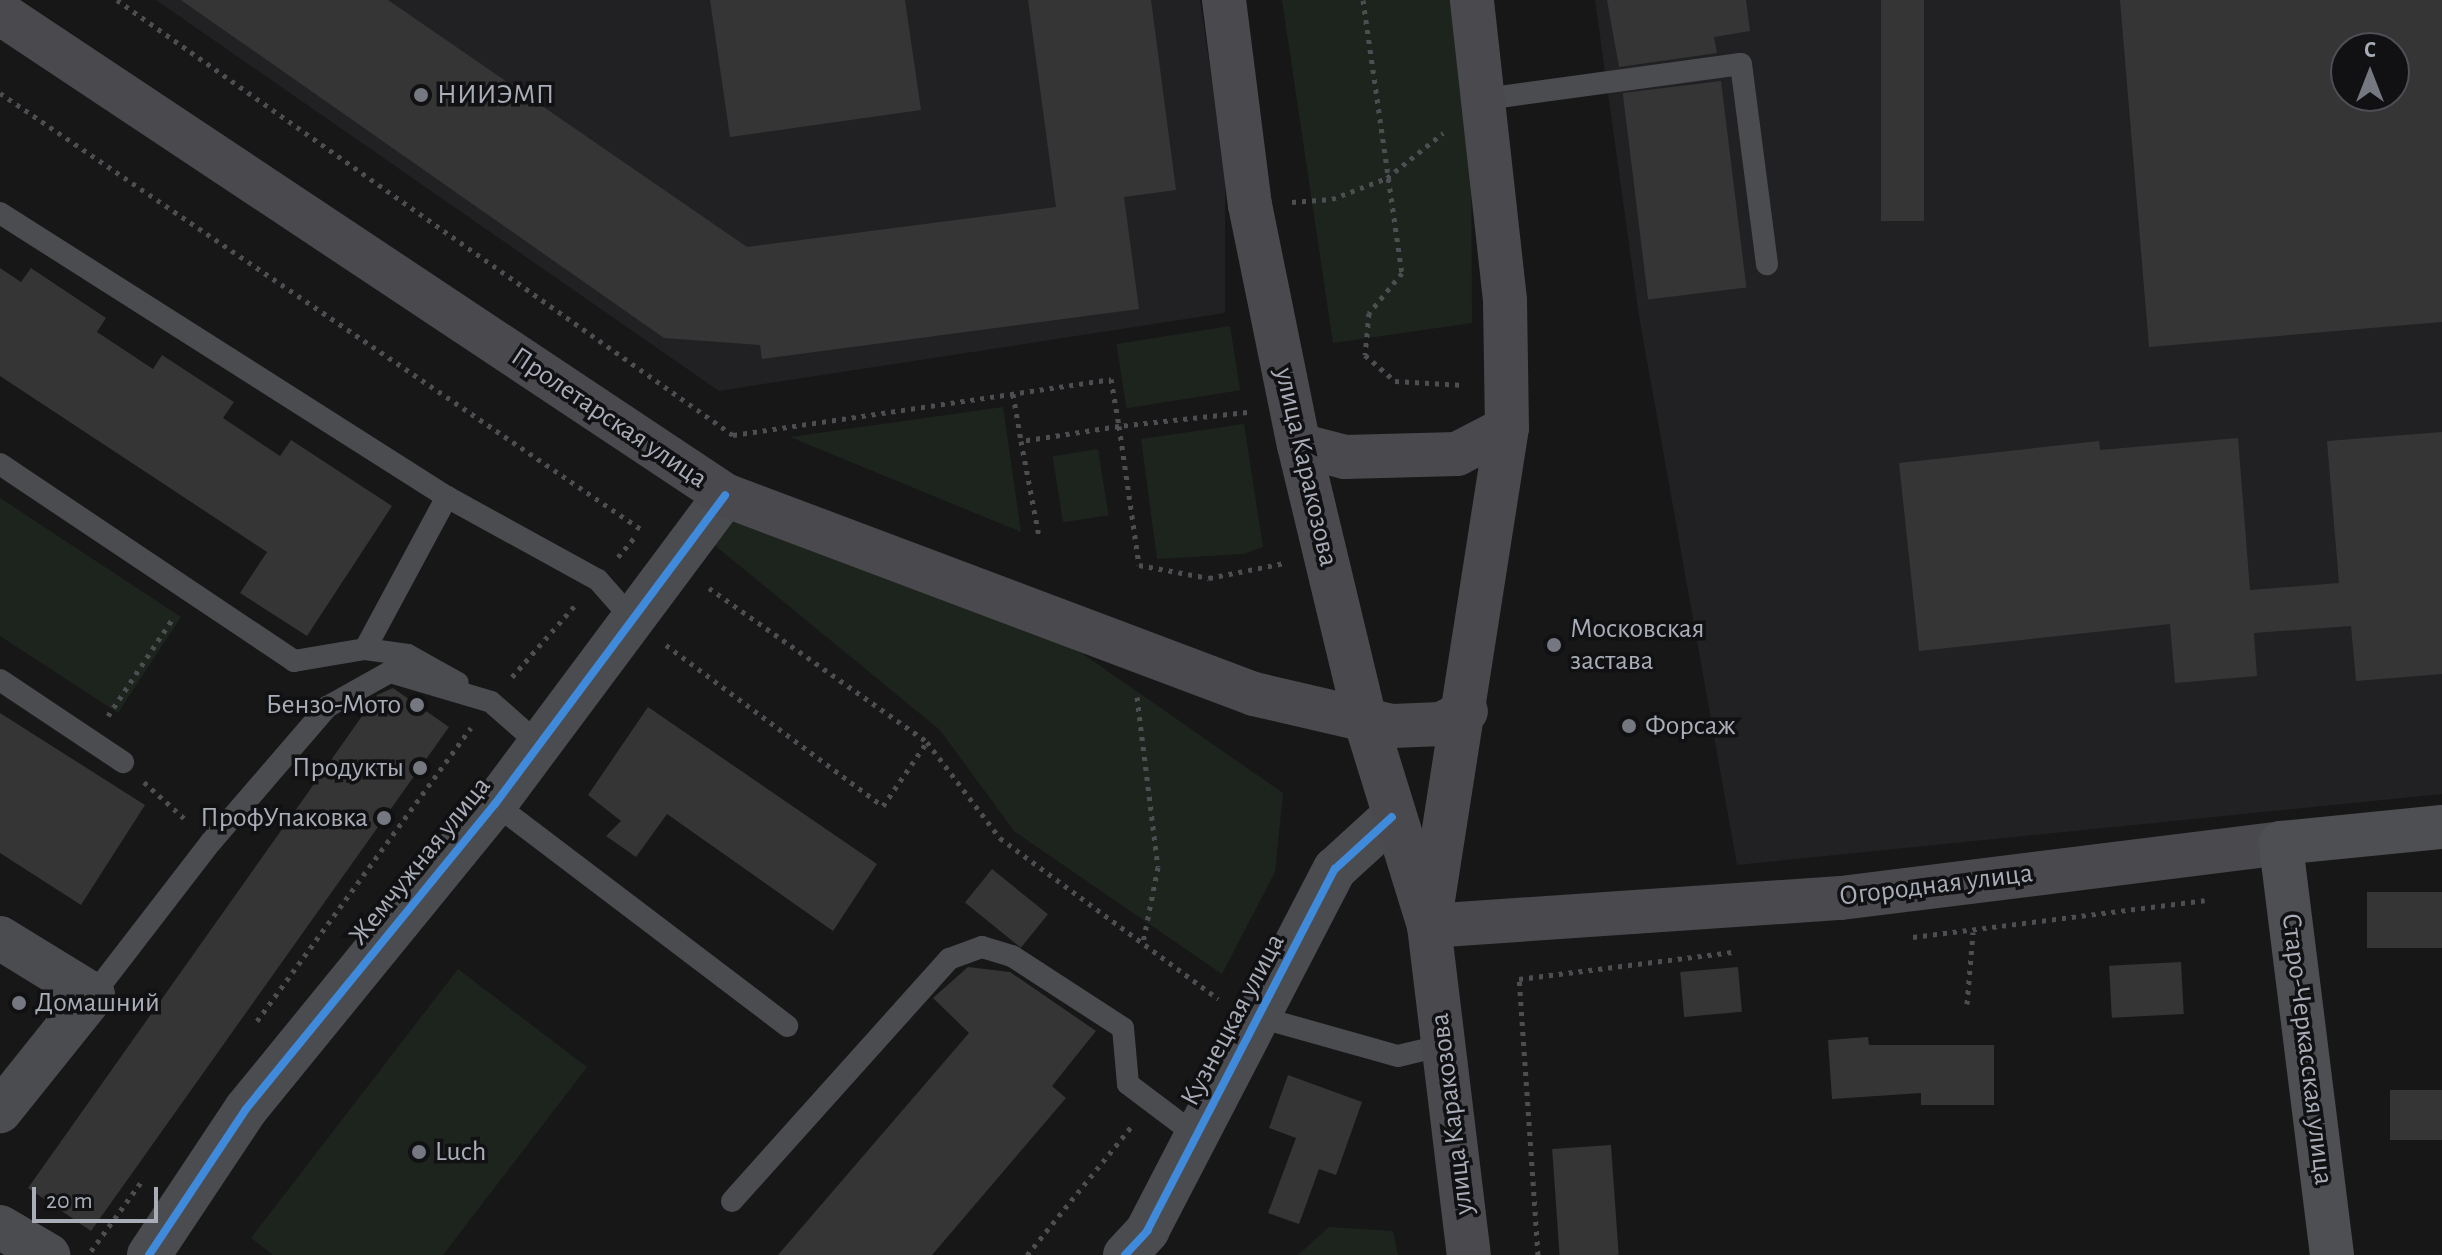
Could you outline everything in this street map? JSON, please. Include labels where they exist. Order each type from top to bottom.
[{"type":"main road","name":"улица Каракозова","points":[[1224,0],[1250,205],[1299,445],[1365,719],[1392,817],[1429,926],[1469,1255]]},
{"type":"main road","name":"улица Каракозова","points":[[1429,926],[1466,711],[1507,428],[1505,300],[1472,0]]},
{"type":"main road","name":"Пролетарская улица","points":[[0,13],[725,495],[1254,694],[1365,719],[1419,727],[1466,711]]},
{"type":"main road","points":[[1299,445],[1345,457],[1457,454],[1507,428]]},
{"type":"main road","name":"Огородная улица","points":[[1429,926],[1841,898],[2281,843],[2442,827]]},
{"type":"main road","name":"Старо-Черкасская улица","points":[[2281,843],[2332,1255]]},
{"type":"street","name":"Жемчужная улица","points":[[158,1252],[246,1109],[495,804],[725,495]]},
{"type":"street","name":"Кузнецкая улица","points":[[1125,1255],[1147,1231],[1197,1136],[1244,1012],[1335,869],[1392,817]]},
{"type":"street","points":[[0,938],[93,995],[0,1111]]},
{"type":"street","points":[[0,1227],[48,1255]]},
{"type":"lane","points":[[1485,99],[1741,64],[1767,264]]},
{"type":"lane","points":[[0,213],[447,497],[598,580],[634,621]]},
{"type":"lane","points":[[0,464],[294,661],[365,649],[408,655],[491,702],[540,745]]},
{"type":"lane","points":[[365,649],[447,497]]},
{"type":"lane","points":[[93,995],[211,842],[327,707],[390,672],[491,702]]},
{"type":"lane","points":[[0,680],[123,762]]},
{"type":"lane","points":[[495,804],[787,1026]]},
{"type":"lane","points":[[732,1201],[949,959],[982,947],[1012,956],[1123,1028],[1128,1084],[1197,1136]]},
{"type":"lane","points":[[1244,1012],[1398,1056],[1444,1045]]},
{"type":"path","points":[[117,0],[733,435],[1111,379],[1139,565]]},
{"type":"path","points":[[1363,0],[1402,273]]},
{"type":"path","points":[[0,93],[643,528],[491,702],[248,1033]]},
{"type":"path","points":[[1277,203],[1332,199],[1387,178],[1447,130]]},
{"type":"path","points":[[1013,394],[1039,536]]},
{"type":"path","points":[[1021,441],[1251,411]]},
{"type":"path","points":[[702,583],[927,742],[1000,838],[1143,943],[1244,1012]]},
{"type":"path","points":[[91,741],[190,594]]},
{"type":"path","points":[[634,621],[883,806],[927,742]]},
{"type":"path","points":[[1136,688],[1158,867],[1143,943]]},
{"type":"path","points":[[123,762],[211,842]]},
{"type":"path","points":[[1894,938],[1973,932],[2214,899]]},
{"type":"path","points":[[1967,1004],[1973,932]]},
{"type":"path","points":[[1538,1255],[1519,979],[1737,952]]},
{"type":"path","points":[[1027,1255],[1152,1102]]},
{"type":"path","points":[[88,1255],[150,1169]]},
{"type":"shaded area","points":[[156,0],[1200,0],[1225,171],[1225,313],[719,391]]},
{"type":"shaded area","points":[[1282,0],[1457,0],[1471,107],[1472,323],[1333,343]]},
{"type":"shaded area","points":[[1595,0],[2442,0],[2442,794],[1737,865],[1639,316]]},
{"type":"shaded area","points":[[1230,326],[1240,390],[1127,408],[1116,344]]},
{"type":"shaded area","points":[[1003,407],[1021,532],[790,437]]},
{"type":"shaded area","points":[[1244,424],[1263,547],[1244,554],[1157,559],[1141,439]]},
{"type":"shaded area","points":[[1098,449],[1108,515],[1063,522],[1053,456]]},
{"type":"shaded area","points":[[0,498],[181,617],[118,713],[0,636]]},
{"type":"shaded area","points":[[738,514],[1073,647],[1283,793],[1275,872],[1222,974],[1014,831],[940,730],[707,539]]},
{"type":"shaded area","name":"Luch","points":[[458,969],[587,1067],[443,1255],[273,1255],[251,1238]]},
{"type":"shaded area","points":[[1329,1227],[1393,1231],[1398,1255],[1298,1255]]},
{"type":"building","name":"НИИЭМП","points":[[181,0],[388,0],[747,247],[1056,207],[1028,0],[1151,0],[1176,190],[1124,197],[1139,309],[762,359],[760,345],[664,338]]},
{"type":"building","points":[[710,0],[905,0],[921,110],[730,137]]},
{"type":"building","points":[[1607,0],[1746,0],[1750,31],[1714,37],[1717,53],[1619,67]]},
{"type":"building","points":[[1881,0],[1924,0],[1924,221],[1881,221]]},
{"type":"building","points":[[2120,0],[2442,0],[2442,322],[2149,347]]},
{"type":"building","points":[[1721,81],[1746,287],[1648,300],[1623,93]]},
{"type":"building","points":[[0,268],[21,282],[31,268],[106,318],[97,332],[153,369],[162,355],[234,402],[223,418],[280,456],[291,440],[392,506],[307,636],[240,593],[267,552],[0,376]]},
{"type":"building","points":[[2442,432],[2442,674],[2356,681],[2351,626],[2254,633],[2257,676],[2175,683],[2170,624],[1919,651],[1899,463],[2099,441],[2100,450],[2238,438],[2250,590],[2339,583],[2327,441]]},
{"type":"building","points":[[393,688],[449,727],[91,1231],[28,1188],[377,695]]},
{"type":"building","points":[[648,707],[877,864],[833,931],[667,814],[636,857],[606,836],[621,821],[588,795]]},
{"type":"building","points":[[0,713],[145,805],[81,905],[0,853]]},
{"type":"building","points":[[992,869],[1048,914],[1021,948],[965,902]]},
{"type":"building","points":[[2367,892],[2442,892],[2442,948],[2367,948]]},
{"type":"building","points":[[2181,962],[2184,1014],[2112,1018],[2109,966]]},
{"type":"building","points":[[968,967],[1010,972],[1096,1031],[1052,1086],[1066,1098],[932,1255],[778,1255],[969,1033],[933,998]]},
{"type":"building","points":[[1738,967],[1742,1012],[1684,1017],[1680,972]]},
{"type":"building","points":[[1868,1037],[1869,1045],[1994,1045],[1994,1105],[1921,1105],[1921,1093],[1832,1099],[1828,1040]]},
{"type":"building","points":[[1288,1075],[1362,1102],[1336,1175],[1319,1169],[1299,1224],[1268,1213],[1296,1138],[1269,1128]]},
{"type":"building","points":[[2390,1090],[2442,1090],[2442,1140],[2390,1140]]},
{"type":"building","points":[[1611,1145],[1619,1255],[1560,1255],[1552,1149]]},
{"type":"cycle path","points":[[149,1255],[246,1109],[495,804],[725,495]]},
{"type":"cycle path","points":[[1125,1255],[1147,1231],[1335,869],[1392,817]]},
{"type":"place","name":"НИИЭМП","points":[[421,95]]},
{"type":"place","name":"Московская застава","points":[[1554,645]]},
{"type":"place","name":"Бензо-Мото","points":[[417,705]]},
{"type":"place","name":"Форсаж","points":[[1629,726]]},
{"type":"place","name":"Продукты","points":[[420,768]]},
{"type":"place","name":"ПрофУпаковка","points":[[384,818]]},
{"type":"place","name":"Домашний","points":[[19,1003]]},
{"type":"place","name":"Luch","points":[[419,1152]]}]
